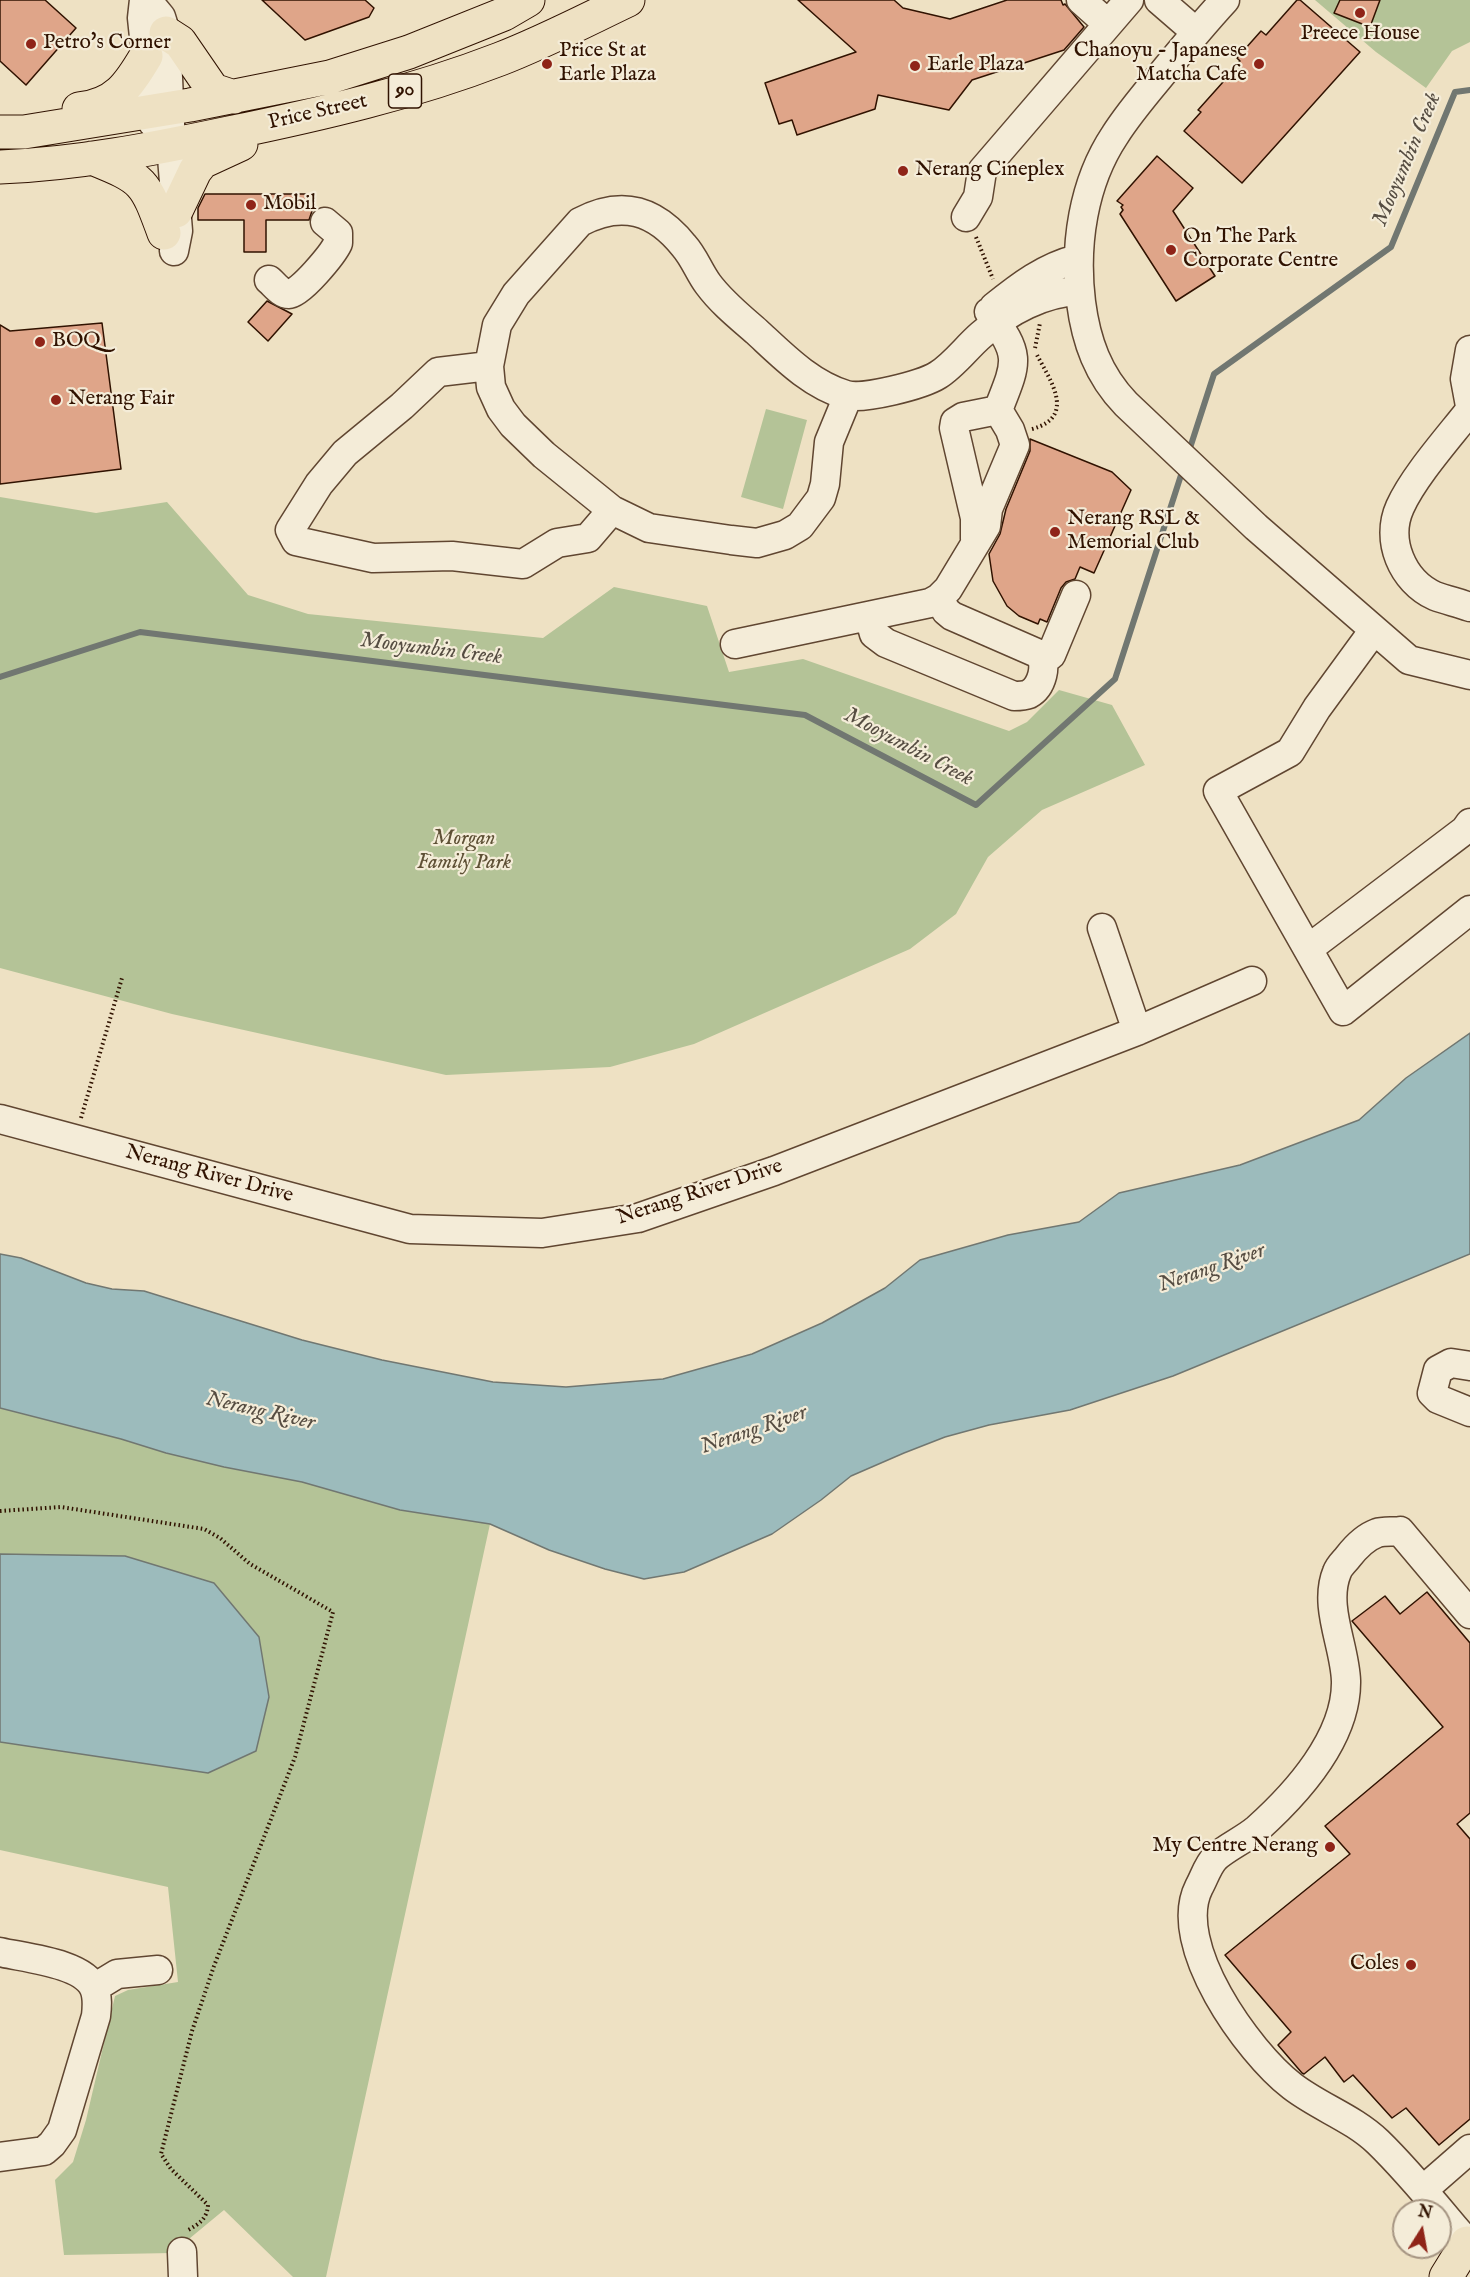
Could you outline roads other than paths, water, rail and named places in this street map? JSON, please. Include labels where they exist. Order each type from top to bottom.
[{"type":"main road","name":"Price Street","points":[[160,110],[330,77],[409,52],[504,14],[528,0]]},
{"type":"main road","name":"Price Street","points":[[163,147],[332,112],[424,85],[502,58],[628,0]]},
{"type":"main road","points":[[0,119],[92,108],[105,102],[126,87],[156,44],[180,42],[213,90],[234,97]]},
{"type":"main road","name":"90","points":[[0,132],[24,132],[160,110]]},
{"type":"main road","points":[[92,158],[127,172],[142,184],[170,222],[195,171],[202,162],[235,145],[290,134],[332,112]]},
{"type":"main road","name":"90","points":[[0,167],[40,166],[163,147]]},
{"type":"main road","points":[[1446,2277],[1466,2239]]},
{"type":"street","points":[[145,0],[161,17],[156,44],[170,222]]},
{"type":"street","points":[[1081,0],[1108,24]]},
{"type":"street","points":[[966,217],[978,197],[982,171],[1129,0]]},
{"type":"street","points":[[1159,0],[1196,32]]},
{"type":"street","points":[[1225,0],[1196,32],[1114,136],[1101,159],[1088,193],[1077,259],[1084,326],[1095,362],[1109,384],[1126,404],[1256,527],[1409,660],[1470,675]]},
{"type":"street","points":[[848,396],[829,442],[825,484],[821,498],[800,526],[785,535],[757,543],[649,528],[612,510],[544,455],[513,425],[501,409],[491,387],[489,366],[497,325],[516,294],[580,222],[610,211],[628,210],[656,219],[685,247],[707,284],[725,304],[800,371],[824,386],[848,396],[867,396],[937,376],[982,333],[996,307],[1020,286],[1060,263],[1077,259]]},
{"type":"street","points":[[269,280],[285,293],[292,294],[301,288],[338,243],[338,233],[325,222]]},
{"type":"street","points":[[996,307],[1030,302],[1064,291],[1079,291]]},
{"type":"street","points":[[735,644],[930,603],[948,589],[986,526],[988,509],[1016,445],[1005,422],[1015,365],[1014,353],[996,307]]},
{"type":"street","points":[[1469,602],[1435,596],[1420,587],[1408,573],[1397,552],[1394,532],[1400,508],[1412,486],[1470,408],[1465,379],[1470,350]]},
{"type":"street","points":[[489,366],[438,372],[402,406],[345,453],[319,484],[290,530],[296,541],[373,558],[452,556],[523,564],[557,543],[588,538],[612,510]]},
{"type":"street","points":[[975,544],[975,518],[954,433],[955,422],[963,417],[1005,422]]},
{"type":"street","points":[[967,487],[986,491],[997,488]]},
{"type":"street","points":[[1044,659],[1051,655],[1076,595]]},
{"type":"street","points":[[869,616],[874,634],[879,639],[1014,696],[1029,694],[1036,688],[1045,666],[1044,659],[1032,650],[952,616],[946,611],[939,598]]},
{"type":"street","points":[[1374,630],[1317,708],[1290,752],[1218,792],[1342,1011],[1470,910]]},
{"type":"street","points":[[1308,949],[1465,831],[1470,823]]},
{"type":"street","points":[[1102,928],[1137,1031]]},
{"type":"street","name":"Nerang River Drive","points":[[0,1119],[410,1229],[542,1233],[638,1218],[774,1171],[1137,1031],[1252,981]]},
{"type":"street","points":[[1470,1366],[1451,1363],[1438,1370],[1432,1393],[1438,1399],[1470,1412]]},
{"type":"street","points":[[1466,2239],[1423,2190],[1366,2132],[1294,2087],[1257,2052],[1231,2017],[1210,1978],[1198,1949],[1192,1921],[1197,1890],[1214,1859],[1255,1830],[1283,1804],[1308,1776],[1331,1740],[1346,1682],[1332,1594],[1337,1571],[1355,1549],[1377,1533],[1400,1531],[1470,1614]]},
{"type":"street","points":[[0,1952],[64,1967],[85,1977],[94,1988],[97,2001],[96,2016],[62,2130],[44,2151],[0,2157]]},
{"type":"street","points":[[94,1988],[117,1974],[158,1970]]},
{"type":"street","points":[[1423,2190],[1470,2149]]},
{"type":"water","name":"Nerang River","points":[[1470,1033],[1470,1254],[1173,1376],[1070,1410],[989,1425],[945,1437],[904,1453],[851,1476],[772,1534],[684,1572],[644,1579],[605,1569],[549,1550],[490,1524],[400,1510],[302,1482],[166,1453],[0,1408],[0,1254],[21,1258],[86,1283],[112,1289],[144,1291],[302,1340],[382,1360],[493,1382],[566,1387],[663,1379],[752,1354],[822,1323],[885,1288],[920,1260],[1008,1235],[1079,1222],[1119,1193],[1240,1165],[1359,1120],[1406,1078]]},
{"type":"water","points":[[0,1554],[125,1556],[214,1583],[259,1637],[269,1697],[256,1751],[208,1773],[0,1742]]},
{"type":"waterway","name":"Mooyumbin Creek","points":[[1189,451],[1214,374],[1391,247],[1455,92],[1470,90]]},
{"type":"waterway","name":"Mooyumbin Creek","points":[[0,677],[140,632],[805,715],[976,805],[1115,679],[1183,469]]},
{"type":"place","name":"Preece House","points":[[1360,13]]},
{"type":"place","name":"Petro's Corner","points":[[31,44]]},
{"type":"place","name":"Price St at Earle Plaza","points":[[547,64]]},
{"type":"place","name":"Chanoyu - Japanese Matcha Cafe","points":[[1259,64]]},
{"type":"place","name":"Earle Plaza","points":[[915,66]]},
{"type":"place","name":"Nerang Cineplex","points":[[903,171]]},
{"type":"place","name":"Mobil","points":[[251,205]]},
{"type":"place","name":"On The Park Corporate Centre","points":[[1171,250]]},
{"type":"place","name":"BOQ","points":[[40,342]]},
{"type":"place","name":"Nerang Fair","points":[[56,400]]},
{"type":"place","name":"Nerang RSL & Memorial Club","points":[[1055,532]]},
{"type":"place","name":"My Centre Nerang","points":[[1330,1847]]},
{"type":"place","name":"Coles","points":[[1411,1965]]},
{"type":"park label","name":"Morgan Family Park","points":[[464,852]]}]
